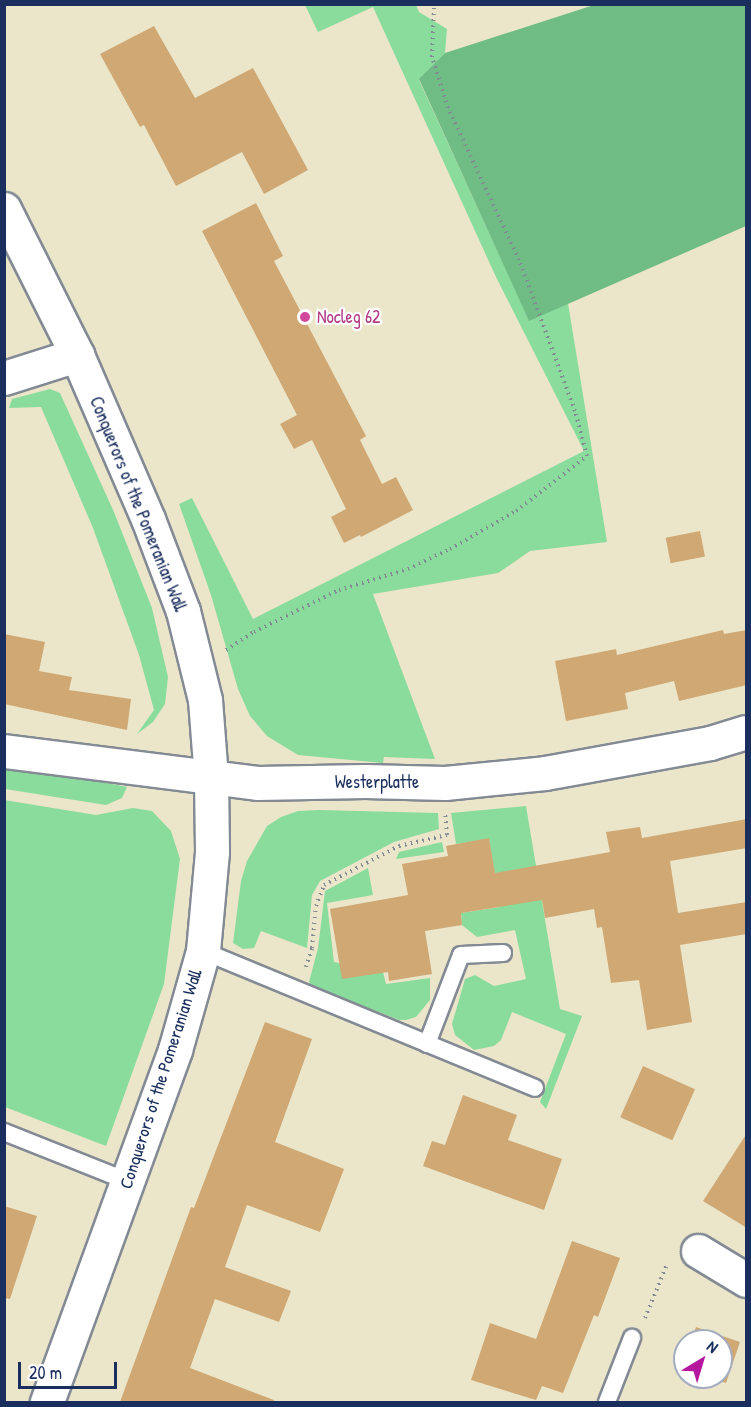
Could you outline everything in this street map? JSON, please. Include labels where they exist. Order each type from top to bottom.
[{"type":"street","name":"Conquerors of the Pomeranian Wall","points":[[4,209],[77,355],[148,519],[183,611],[205,700],[211,778],[212,852],[203,951],[175,1050],[47,1402]]},
{"type":"street","points":[[4,378],[77,355]]},
{"type":"street","name":"Westerplatte","points":[[4,751],[257,783],[365,781],[441,783],[545,773],[710,743],[747,732]]},
{"type":"street","points":[[698,1251],[747,1280]]},
{"type":"lane","points":[[203,951],[535,1088]]},
{"type":"lane","points":[[427,1044],[461,955],[503,952]]},
{"type":"lane","points":[[4,1132],[127,1181]]},
{"type":"lane","points":[[607,1402],[632,1338]]},
{"type":"path","points":[[220,654],[254,632],[339,590],[408,569],[450,549],[516,511],[587,456],[575,411],[519,260],[448,108],[432,57],[434,8]]},
{"type":"path","points":[[298,990],[312,948],[316,906],[324,885],[399,846],[447,835],[441,783]]},
{"type":"path","points":[[632,1338],[643,1323],[658,1286]]},
{"type":"green space","points":[[597,4],[746,5],[746,226],[529,321],[419,79],[445,53]]},
{"type":"green space","points":[[305,5],[416,5],[419,12],[447,29],[445,53],[419,80],[529,320],[568,303],[607,542],[530,551],[498,573],[373,594],[435,759],[384,757],[383,763],[298,755],[267,736],[250,716],[238,689],[211,595],[179,504],[192,498],[253,619],[584,451],[496,277],[373,7],[318,32]]},
{"type":"green space","points":[[50,389],[60,393],[114,512],[152,608],[168,677],[165,704],[153,722],[137,734],[154,710],[139,655],[93,528],[41,407],[9,408],[12,399]]},
{"type":"green space","points":[[4,763],[127,787],[122,798],[106,805],[5,789]]},
{"type":"green space","points":[[4,800],[96,815],[133,808],[152,811],[171,831],[180,859],[164,984],[106,1146],[5,1107]]},
{"type":"green space","points":[[526,806],[560,1009],[582,1016],[546,1109],[540,1102],[566,1034],[512,1012],[501,1040],[494,1046],[474,1050],[455,1035],[452,1024],[465,979],[475,975],[494,986],[526,979],[515,930],[477,937],[462,925],[461,913],[500,907],[489,839],[456,844],[451,813]]},
{"type":"green space","points":[[298,811],[438,813],[439,829],[394,842],[320,881],[312,895],[307,948],[261,931],[254,948],[243,949],[233,943],[241,881],[247,861],[267,826],[281,817]]},
{"type":"green space","points":[[442,842],[444,852],[396,859],[399,852]]},
{"type":"green space","points":[[368,868],[373,895],[327,903],[334,962],[383,972],[386,984],[430,978],[430,1000],[416,1017],[406,1020],[399,1020],[312,986],[309,982],[318,948],[325,891]]},
{"type":"building","points":[[154,26],[195,98],[253,68],[308,170],[264,194],[242,152],[176,186],[144,125],[140,127],[100,54]]},
{"type":"building","points":[[256,203],[283,256],[274,261],[366,436],[360,440],[382,484],[396,477],[413,510],[361,537],[360,535],[344,543],[331,517],[346,509],[312,440],[294,449],[280,424],[297,415],[202,231]]},
{"type":"building","points":[[700,531],[705,557],[671,563],[666,538]]},
{"type":"building","points":[[723,630],[724,634],[747,630],[747,685],[679,701],[674,681],[625,693],[628,709],[566,721],[555,661],[616,649],[617,655]]},
{"type":"building","points":[[4,634],[45,642],[39,671],[72,677],[69,690],[131,699],[127,730],[4,704]]},
{"type":"building","points":[[747,819],[747,848],[670,861],[678,913],[747,902],[747,934],[680,945],[692,1022],[647,1030],[639,980],[611,983],[602,927],[597,928],[594,909],[545,918],[542,900],[461,913],[462,925],[425,931],[432,974],[389,981],[388,972],[342,979],[330,909],[408,895],[402,864],[448,856],[446,846],[489,838],[495,873],[610,852],[606,832],[640,827],[642,838]]},
{"type":"building","points":[[265,1022],[312,1039],[275,1142],[344,1169],[320,1232],[247,1205],[225,1267],[291,1291],[279,1322],[215,1299],[190,1368],[274,1400],[274,1402],[120,1402],[191,1207],[194,1208]]},
{"type":"building","points":[[643,1066],[695,1089],[672,1140],[620,1117]]},
{"type":"building","points":[[463,1095],[517,1115],[508,1140],[562,1159],[544,1210],[423,1166],[432,1141],[445,1145]]},
{"type":"building","points":[[747,1133],[747,1228],[703,1201]]},
{"type":"building","points":[[4,1206],[37,1216],[10,1299],[4,1298]]},
{"type":"building","points":[[572,1241],[620,1258],[598,1317],[594,1315],[563,1393],[542,1386],[536,1400],[471,1380],[490,1323],[536,1339]]},
{"type":"building","points":[[733,1340],[740,1342],[733,1362]]},
{"type":"place","name":"Nocleg 62","points":[[305,317]]}]
